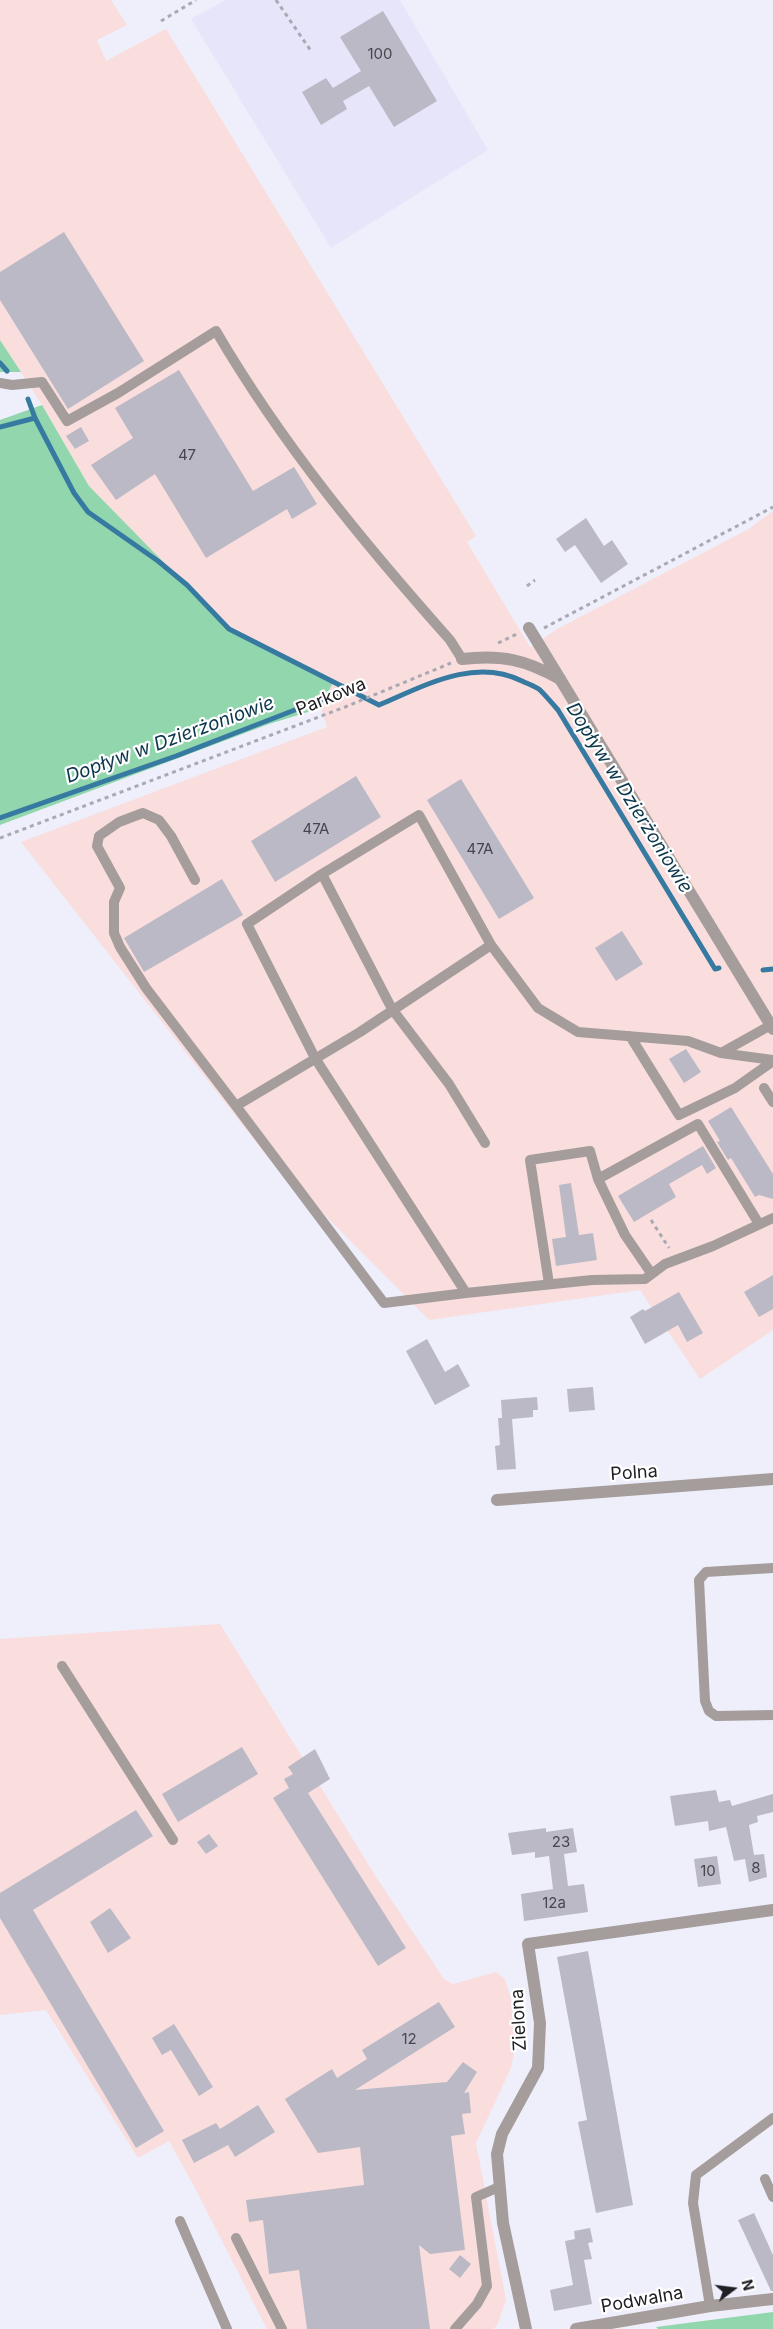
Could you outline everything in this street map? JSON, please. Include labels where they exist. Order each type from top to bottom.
[{"type":"street","points":[[531,631],[772,1027]]},
{"type":"street","points":[[462,659],[486,656],[521,661],[560,679]]},
{"type":"street","name":"Polna","points":[[497,1500],[773,1479]]},
{"type":"street","name":"Zielona","points":[[526,2329],[503,2223],[497,2154],[502,2134],[538,2068],[540,2023],[528,1944],[773,1910]]},
{"type":"street","name":"Podwalna","points":[[576,2329],[710,2306],[773,2299]]},
{"type":"lane","points":[[0,383],[12,385],[42,382],[66,421],[118,393],[216,331],[244,380],[280,433],[341,513],[450,640],[462,659]]},
{"type":"lane","points":[[195,880],[171,836],[159,820],[143,814],[119,822],[99,836],[98,846],[120,888],[114,902],[114,933],[120,947],[146,988],[316,1210],[384,1303],[592,1280],[645,1279],[665,1264],[713,1246],[773,1218]]},
{"type":"lane","points":[[466,1293],[315,1058],[247,924],[322,874],[419,815],[491,945],[538,1008],[578,1032],[688,1041],[721,1053],[773,1061]]},
{"type":"lane","points":[[322,874],[392,1009],[449,1084],[484,1144]]},
{"type":"lane","points":[[236,1106],[360,1032],[491,945]]},
{"type":"lane","points":[[721,1053],[772,1027]]},
{"type":"lane","points":[[630,1036],[679,1115],[734,1088],[773,1061]]},
{"type":"lane","points":[[764,1088],[773,1102]]},
{"type":"lane","points":[[598,1179],[698,1124],[759,1224]]},
{"type":"lane","points":[[549,1284],[530,1160],[590,1151],[598,1179],[625,1235],[651,1273]]},
{"type":"lane","points":[[773,1568],[706,1572],[699,1580],[705,1701],[709,1711],[716,1716],[773,1715]]},
{"type":"lane","points":[[62,1666],[173,1840]]},
{"type":"lane","points":[[710,2306],[693,2203],[696,2176],[773,2118]]},
{"type":"lane","points":[[765,2178],[773,2197]]},
{"type":"lane","points":[[456,2329],[477,2304],[487,2286],[476,2197],[499,2187]]},
{"type":"lane","points":[[180,2221],[227,2329]]},
{"type":"lane","points":[[236,2238],[282,2329]]},
{"type":"path","points":[[161,21],[196,0]]},
{"type":"path","points":[[276,0],[311,51]]},
{"type":"path","points":[[496,644],[531,631],[773,506]]},
{"type":"path","points":[[527,586],[535,580]]},
{"type":"path","name":"Parkowa","points":[[0,838],[345,707],[462,659]]},
{"type":"path","points":[[651,1220],[668,1248],[675,1246]]},
{"type":"shaded area","points":[[0,0],[111,0],[127,25],[97,40],[106,61],[166,29],[476,536],[467,542],[530,647],[559,628],[747,530],[773,511],[773,1330],[700,1379],[640,1290],[429,1320],[270,1160],[21,842],[327,727],[321,708],[333,680],[229,629],[89,486],[42,405],[0,340]]},
{"type":"shaded area","points":[[226,0],[400,0],[488,150],[331,248],[191,19]]},
{"type":"shaded area","points":[[220,1624],[378,1880],[444,1979],[453,1984],[496,1972],[505,1979],[519,2027],[511,2068],[476,2143],[506,2300],[497,2326],[492,2329],[267,2329],[169,2141],[138,2158],[46,2010],[0,2015],[0,1639]]},
{"type":"green space","points":[[0,340],[21,372],[0,372]]},
{"type":"green space","points":[[42,405],[89,486],[229,629],[334,680],[321,708],[269,724],[0,825],[0,420]]},
{"type":"green space","points":[[773,2312],[773,2329],[658,2329],[656,2327]]},
{"type":"building","points":[[383,11],[437,101],[394,127],[369,86],[343,101],[347,109],[321,125],[302,92],[326,78],[333,88],[361,71],[340,37]]},
{"type":"building","points":[[64,232],[144,361],[68,409],[0,300],[0,272]]},
{"type":"building","points":[[179,370],[253,491],[294,467],[317,504],[292,519],[287,509],[206,558],[155,474],[116,500],[91,465],[133,438],[115,408]]},
{"type":"building","points":[[81,427],[89,441],[75,449],[66,436]]},
{"type":"building","points":[[586,518],[604,546],[612,540],[628,564],[601,583],[575,545],[565,552],[556,539]]},
{"type":"building","points":[[356,776],[381,817],[275,882],[251,841]]},
{"type":"building","points":[[461,779],[534,898],[499,919],[427,800]]},
{"type":"building","points":[[222,879],[243,915],[144,972],[124,938]]},
{"type":"building","points":[[622,931],[643,964],[616,981],[595,948]]},
{"type":"building","points":[[686,1049],[701,1072],[684,1083],[669,1059]]},
{"type":"building","points":[[731,1107],[773,1174],[773,1199],[759,1195],[755,1197],[731,1158],[728,1160],[717,1142],[720,1141],[708,1121]]},
{"type":"building","points":[[703,1146],[716,1168],[707,1174],[702,1165],[669,1184],[676,1197],[634,1222],[618,1196]]},
{"type":"building","points":[[571,1183],[579,1235],[593,1233],[597,1260],[556,1266],[552,1239],[566,1237],[559,1185]]},
{"type":"building","points":[[773,1275],[773,1309],[759,1317],[744,1292]]},
{"type":"building","points":[[679,1292],[703,1333],[687,1342],[678,1325],[645,1344],[630,1317]]},
{"type":"building","points":[[427,1339],[445,1372],[458,1364],[470,1386],[435,1405],[406,1351]]},
{"type":"building","points":[[593,1387],[595,1410],[569,1412],[567,1389]]},
{"type":"building","points":[[537,1397],[538,1410],[533,1410],[533,1417],[512,1419],[516,1469],[497,1470],[495,1446],[500,1445],[498,1418],[502,1418],[501,1400]]},
{"type":"building","points":[[242,1747],[258,1774],[178,1822],[162,1794]]},
{"type":"building","points":[[315,1749],[330,1779],[308,1793],[406,1948],[378,1966],[273,1798],[289,1788],[284,1779],[293,1774],[288,1767]]},
{"type":"building","points":[[716,1790],[719,1802],[730,1800],[732,1806],[773,1794],[773,1812],[757,1816],[758,1822],[749,1825],[754,1855],[764,1854],[767,1877],[749,1882],[745,1859],[734,1861],[726,1827],[709,1831],[708,1821],[675,1826],[670,1796]]},
{"type":"building","points":[[136,1810],[153,1836],[33,1910],[164,2131],[136,2148],[0,1918],[0,1893]]},
{"type":"building","points":[[546,1828],[546,1832],[573,1828],[577,1852],[564,1854],[568,1886],[584,1884],[588,1912],[524,1921],[521,1894],[553,1889],[549,1856],[535,1858],[535,1852],[512,1855],[508,1833]]},
{"type":"building","points":[[209,1834],[218,1846],[206,1854],[197,1842]]},
{"type":"building","points":[[717,1856],[721,1884],[698,1887],[694,1859]]},
{"type":"building","points":[[110,1908],[131,1938],[108,1953],[90,1922]]},
{"type":"building","points":[[588,1951],[633,2205],[596,2213],[578,2122],[587,2120],[557,1957]]},
{"type":"building","points":[[439,2002],[455,2027],[355,2090],[447,2082],[463,2062],[477,2072],[464,2093],[469,2092],[471,2113],[462,2114],[465,2134],[451,2136],[465,2250],[430,2254],[419,2245],[430,2329],[307,2329],[299,2270],[269,2274],[263,2220],[249,2222],[246,2200],[364,2185],[360,2147],[318,2153],[285,2099],[332,2069],[337,2078],[367,2059],[362,2050]]},
{"type":"building","points":[[174,2024],[213,2087],[199,2096],[171,2050],[162,2055],[152,2038]]},
{"type":"building","points":[[258,2105],[275,2132],[235,2157],[228,2145],[194,2163],[182,2140],[216,2123],[220,2129]]},
{"type":"building","points":[[754,2213],[773,2255],[773,2291],[771,2291],[738,2220]]},
{"type":"building","points":[[590,2228],[593,2242],[588,2243],[592,2259],[584,2260],[592,2304],[554,2311],[550,2290],[573,2285],[565,2241],[575,2239],[574,2231]]},
{"type":"building","points":[[460,2255],[471,2264],[460,2278],[449,2269]]},
{"type":"waterway","points":[[0,363],[7,371]]},
{"type":"waterway","name":"Dopływ w Dzierżoniowie","points":[[28,399],[35,418],[74,493],[88,512],[158,561],[187,585],[229,629],[379,705],[431,683],[468,673],[504,674],[540,690],[558,710],[715,969],[719,968]]},
{"type":"waterway","name":"Dopływ w Dzierżoniowie","points":[[0,427],[35,418]]},
{"type":"waterway","name":"Dopływ w Dzierżoniowie","points":[[0,818],[176,756],[349,689]]},
{"type":"waterway","name":"Dopływ w Dzierżoniowie","points":[[763,970],[773,969]]}]
